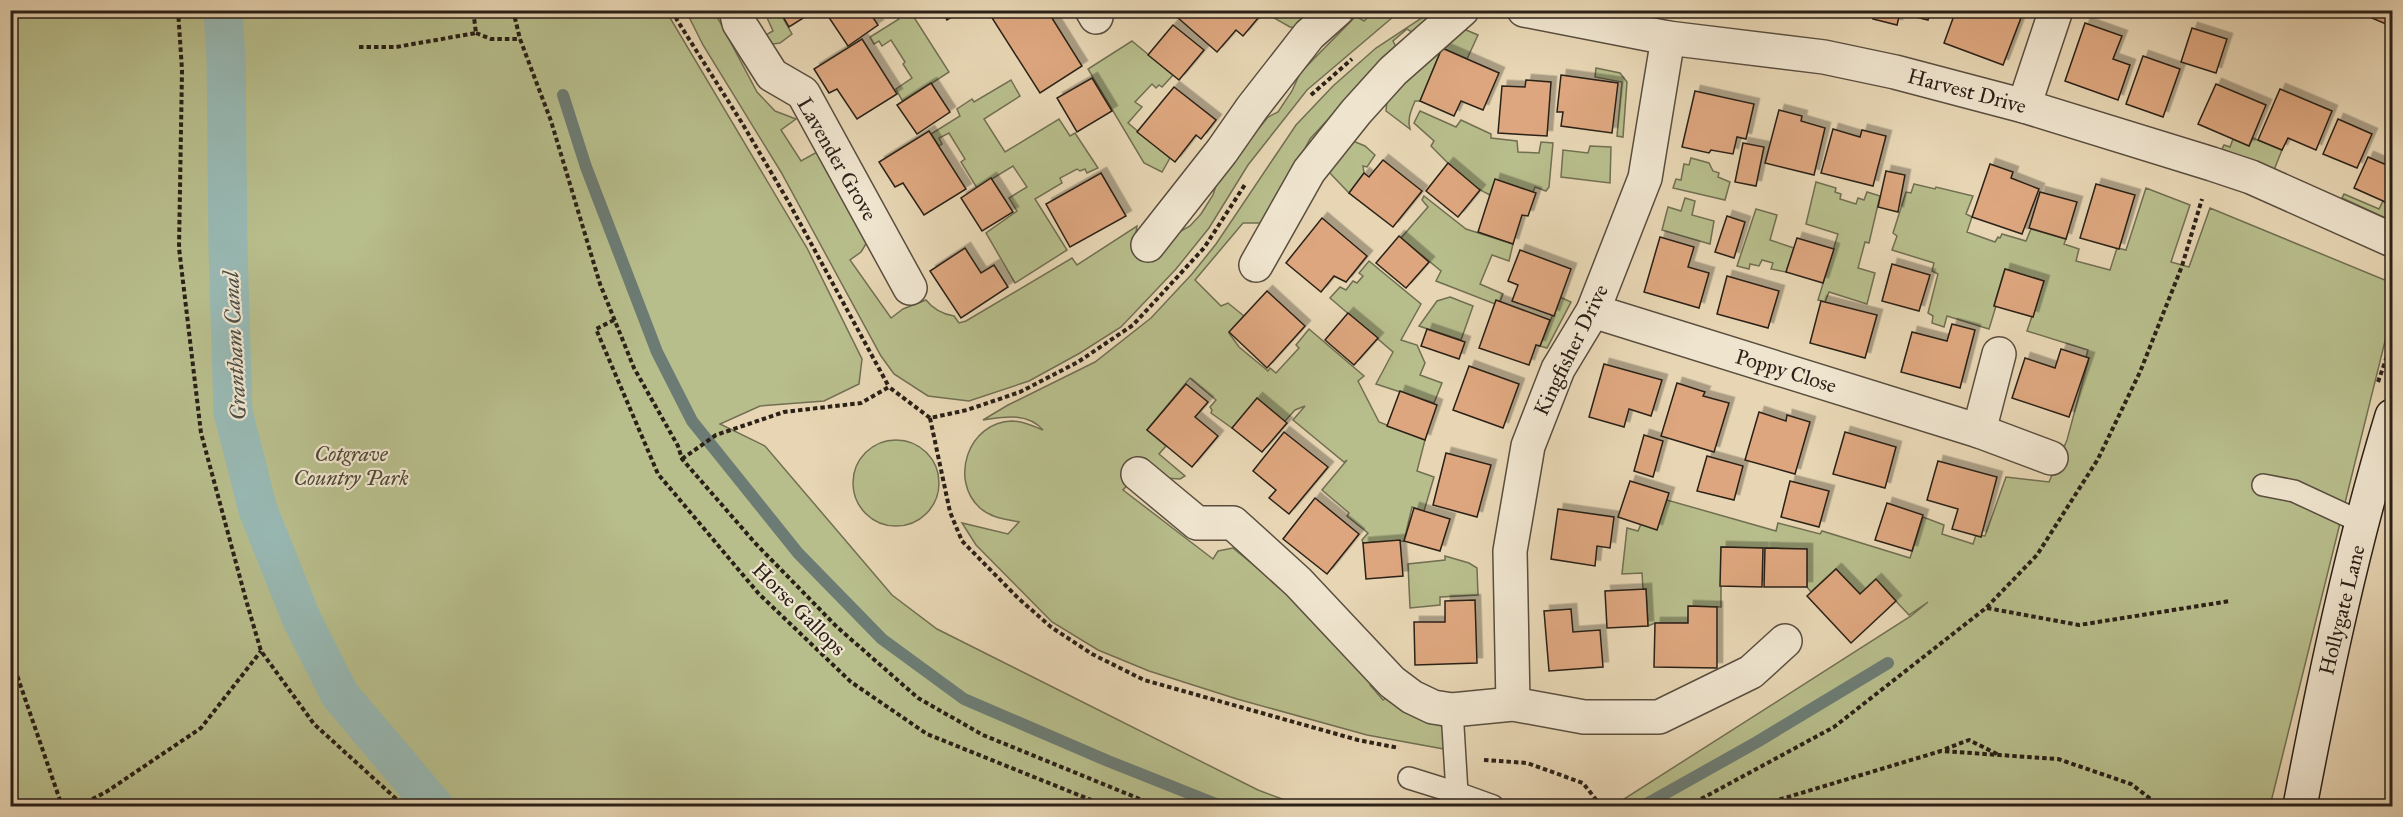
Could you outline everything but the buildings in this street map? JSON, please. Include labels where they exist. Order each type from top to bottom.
[{"type":"street","name":"Lavender Grove","points":[[736,10],[739,23],[772,75],[803,93],[910,288]]},
{"type":"street","points":[[1148,245],[1309,35],[1337,10]]},
{"type":"street","points":[[1256,265],[1309,171],[1356,112],[1393,70],[1462,10]]},
{"type":"street","name":"Harvest Drive","points":[[1524,10],[1668,38],[1824,57],[1895,72],[2024,106],[2252,177],[2392,240]]},
{"type":"street","points":[[2024,106],[2056,10]]},
{"type":"street","name":"Kingfisher Drive","points":[[1514,704],[1510,551],[1527,446],[1558,369],[1593,311],[1644,178],[1668,38]]},
{"type":"street","name":"Poppy Close","points":[[1593,311],[1979,431],[2051,458]]},
{"type":"street","points":[[1979,431],[1999,354]]},
{"type":"street","name":"Hollygate Lane","points":[[2300,807],[2322,693],[2376,467],[2392,416]]},
{"type":"street","points":[[1138,474],[1197,523],[1233,522],[1298,582],[1392,681],[1412,697],[1426,704],[1452,710],[1514,704],[1584,717],[1659,717],[1751,672],[1785,641]]},
{"type":"lane","points":[[2263,485],[2294,491],[2363,523]]},
{"type":"lane","points":[[1452,710],[1457,793]]},
{"type":"lane","points":[[1409,778],[1493,807]]},
{"type":"path","points":[[178,10],[182,70],[179,248],[201,433],[261,651],[314,724],[404,807]]},
{"type":"path","points":[[473,10],[476,33]]},
{"type":"path","points":[[513,10],[520,39],[551,121],[600,284],[634,368],[678,446],[682,459],[756,544],[837,627],[918,698],[983,735],[1157,807]]},
{"type":"path","points":[[673,10],[788,201],[889,387],[930,418],[950,512],[962,541],[1018,598],[1051,627],[1092,654],[1144,680],[1358,740],[1401,748]]},
{"type":"path","points":[[359,47],[396,47],[476,33],[491,39],[520,39]]},
{"type":"path","points":[[1306,101],[1326,80],[1353,58]]},
{"type":"path","points":[[1688,807],[1834,727],[1986,608],[2037,555],[2098,459],[2140,372],[2182,266],[2212,164]]},
{"type":"path","points":[[930,418],[967,410],[1020,392],[1078,362],[1133,325],[1204,248],[1249,179]]},
{"type":"path","name":"Horse Gallops","points":[[614,320],[596,329],[658,474],[759,594],[851,682],[927,734],[1106,807]]},
{"type":"path","points":[[682,459],[716,435],[784,412],[861,403],[889,387]]},
{"type":"path","points":[[1986,608],[2079,625],[2230,601]]},
{"type":"path","points":[[80,807],[201,728],[261,651]]},
{"type":"path","points":[[10,654],[63,807]]},
{"type":"path","points":[[1758,807],[1941,751],[1969,740],[2002,756]]},
{"type":"path","points":[[1941,751],[2058,759],[2131,784],[2160,807]]},
{"type":"path","points":[[1455,759],[1527,763],[1583,783],[1600,805]]},
{"type":"green space","name":"Cotgrave Country Park","points":[[10,11],[666,11],[807,248],[862,359],[859,384],[824,401],[760,406],[720,424],[765,446],[892,595],[937,629],[1258,790],[1301,806],[11,806]]},
{"type":"green space","points":[[686,11],[714,11],[757,92],[775,111],[796,119],[781,130],[801,161],[817,152],[832,181],[869,239],[861,252],[850,260],[891,318],[903,309],[926,300],[938,311],[954,316],[959,323],[1072,258],[1077,265],[1137,226],[1135,239],[1159,258],[1179,232],[1190,226],[1201,214],[1213,195],[1218,179],[1268,117],[1278,112],[1292,91],[1300,73],[1356,16],[1364,21],[1374,11],[1400,11],[1307,90],[1248,165],[1209,228],[1176,269],[1121,327],[1029,381],[969,401],[928,396],[894,374],[881,356],[781,172],[703,45]]},
{"type":"green space","points":[[764,11],[779,11],[792,34],[780,43],[773,44],[764,36],[773,31]]},
{"type":"green space","points":[[900,11],[910,11],[949,72],[903,102],[896,89],[912,78],[903,64],[905,62],[891,40],[882,46],[879,41],[874,44],[870,37],[899,19],[897,16],[902,13]]},
{"type":"green space","points":[[1271,11],[1320,11],[1298,28],[1290,27],[1267,14]]},
{"type":"green space","points":[[1429,13],[1435,16],[1416,35],[1407,29],[1393,41],[1397,49],[1365,79],[1310,139],[1268,219],[1260,223],[1243,223],[1195,280],[1221,306],[1228,303],[1244,316],[1229,333],[1239,347],[1268,371],[1270,368],[1276,373],[1299,348],[1296,345],[1309,329],[1364,376],[1358,381],[1379,422],[1425,440],[1417,471],[1434,477],[1424,511],[1412,507],[1404,541],[1363,543],[1362,540],[1368,533],[1347,516],[1349,513],[1322,490],[1347,460],[1344,462],[1293,420],[1305,406],[1295,410],[1285,421],[1232,428],[1211,413],[1210,407],[1216,400],[1190,378],[1147,430],[1166,446],[1159,454],[1185,476],[1180,479],[1164,478],[1145,466],[1123,490],[1213,559],[1218,551],[1233,548],[1300,603],[1377,681],[1370,685],[1383,700],[1388,696],[1406,712],[1443,726],[1444,749],[1367,735],[1237,699],[1149,671],[1098,650],[1052,622],[976,545],[962,523],[1008,534],[1019,522],[989,514],[980,508],[971,496],[966,483],[965,468],[974,442],[984,431],[997,424],[1012,421],[1043,430],[1037,424],[1023,418],[983,420],[1008,405],[1095,362],[1151,318],[1216,244],[1296,125],[1333,86],[1376,48]]},
{"type":"green space","points":[[1459,27],[1478,35],[1467,59],[1442,48],[1420,101],[1415,101],[1412,108],[1409,118],[1410,129],[1386,111],[1387,100]]},
{"type":"green space","points":[[1132,41],[1173,75],[1162,87],[1159,85],[1156,88],[1152,84],[1135,102],[1142,107],[1128,123],[1170,158],[1162,172],[1144,163],[1088,69]]},
{"type":"green space","points":[[1596,68],[1620,73],[1627,82],[1623,137],[1617,136],[1622,82],[1595,77]]},
{"type":"green space","points":[[1011,80],[1020,96],[984,119],[1005,152],[1059,119],[1070,136],[1075,133],[1098,168],[1087,173],[1085,169],[1080,171],[1077,169],[1060,178],[1062,183],[1035,199],[1067,250],[1015,283],[986,233],[1017,211],[1009,198],[1027,187],[1013,166],[977,188],[961,162],[965,159],[949,133],[939,138],[942,144],[939,146],[931,134],[960,116],[957,109],[972,99],[974,102]]},
{"type":"green space","points":[[1420,111],[1456,127],[1461,120],[1491,134],[1491,138],[1517,141],[1518,152],[1539,153],[1541,142],[1553,143],[1549,187],[1546,191],[1535,187],[1533,192],[1495,181],[1490,195],[1482,191],[1459,174],[1431,146],[1434,141],[1414,123]]},
{"type":"green space","points":[[2253,138],[2282,150],[2274,170],[2222,149],[2224,145],[2230,147],[2233,139],[2249,146]]},
{"type":"green space","points":[[1353,141],[1365,146],[1375,155],[1367,167],[1363,166],[1364,173],[1349,193],[1328,171]]},
{"type":"green space","points":[[1590,146],[1611,147],[1610,183],[1561,177],[1563,150],[1588,153]]},
{"type":"green space","points":[[1691,158],[1709,163],[1713,171],[1719,173],[1718,177],[1730,182],[1725,200],[1673,188],[1676,179],[1681,180],[1684,164],[1689,165]]},
{"type":"green space","points":[[1816,182],[1836,188],[1835,192],[1841,194],[1840,199],[1856,204],[1858,198],[1864,200],[1867,192],[1880,196],[1869,243],[1865,242],[1858,268],[1875,273],[1867,304],[1829,292],[1825,302],[1818,300],[1838,234],[1806,224]]},
{"type":"green space","points":[[1914,184],[1973,196],[1966,214],[1972,217],[1967,232],[1995,242],[2002,234],[2026,241],[2031,229],[2066,239],[2064,244],[2079,249],[2076,261],[2110,270],[2117,248],[2126,250],[2146,188],[2190,205],[2171,262],[2189,267],[2210,208],[2392,283],[2392,313],[2270,806],[1613,806],[1911,616],[1928,602],[1909,615],[1876,580],[1860,594],[1836,569],[1811,592],[1807,587],[1807,549],[1721,547],[1721,607],[1689,606],[1688,623],[1655,623],[1648,626],[1646,589],[1643,589],[1642,573],[1622,574],[1627,528],[1638,531],[1641,524],[1667,500],[1776,531],[1778,523],[1820,534],[1822,531],[1910,558],[1923,517],[1944,525],[1942,534],[1973,544],[1976,535],[1985,536],[2006,477],[2049,482],[2067,440],[2089,358],[2086,357],[2088,350],[2027,331],[2044,281],[2005,269],[1989,329],[1947,316],[1944,327],[1932,323],[1933,316],[1928,313],[1938,274],[1932,271],[1934,263],[1892,250],[1897,236],[1893,233],[1906,192],[1911,193]]},
{"type":"green space","points":[[2344,194],[2379,209],[2383,201],[2392,205],[2392,221],[2342,198]]},
{"type":"green space","points":[[1424,196],[1466,229],[1513,244],[1509,261],[1492,255],[1480,284],[1503,294],[1500,302],[1495,304],[1436,281],[1441,271],[1401,238],[1428,207],[1422,200]]},
{"type":"green space","points":[[1685,198],[1695,201],[1692,215],[1714,221],[1710,244],[1662,230],[1668,207],[1681,211]]},
{"type":"green space","points":[[1756,209],[1777,215],[1770,240],[1794,248],[1786,272],[1771,269],[1773,263],[1762,260],[1759,266],[1750,264],[1749,269],[1737,266]]},
{"type":"green space","points":[[1369,261],[1421,304],[1401,340],[1417,345],[1425,363],[1420,375],[1442,383],[1434,403],[1376,384],[1393,352],[1330,298],[1340,287],[1346,290],[1353,281],[1357,283],[1363,276],[1359,273]]},
{"type":"green space","points":[[1450,297],[1473,306],[1461,340],[1419,326],[1437,301]]},
{"type":"green space","points":[[1560,297],[1571,302],[1547,348],[1540,346]]},
{"type":"green space","points":[[896,440],[913,443],[927,452],[936,466],[939,483],[936,500],[927,514],[913,523],[896,526],[879,523],[865,514],[856,500],[853,483],[856,466],[865,452],[879,443]]},
{"type":"green space","points":[[1445,556],[1469,563],[1477,568],[1478,595],[1440,597],[1440,605],[1410,608],[1408,564],[1445,560]]},
{"type":"waterway","name":"Grantham Canal","points":[[223,10],[233,412],[258,510],[302,620],[340,695],[434,806]]},
{"type":"waterway","points":[[563,95],[586,167],[657,352],[692,421],[798,553],[882,639],[964,699],[1108,761],[1221,806]]},
{"type":"waterway","points":[[1643,806],[1757,742],[1888,663]]}]
